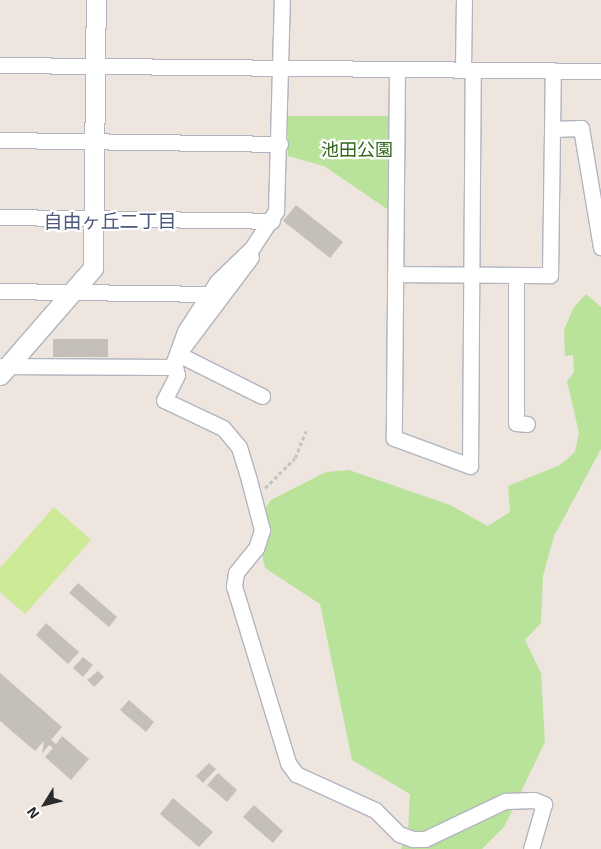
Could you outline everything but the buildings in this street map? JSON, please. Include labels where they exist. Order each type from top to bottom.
[{"type":"street","points":[[2,369],[93,268],[96,0]]},
{"type":"street","points":[[2,369],[172,367],[185,332],[209,294],[252,248],[272,221],[279,190],[282,0]]},
{"type":"street","points":[[397,69],[394,438],[470,466],[472,275],[468,70],[464,0]]},
{"type":"street","points":[[0,66],[601,71]]},
{"type":"street","points":[[396,274],[550,275],[554,70]]},
{"type":"street","points":[[552,128],[581,128],[601,247]]},
{"type":"street","points":[[0,140],[280,144]]},
{"type":"street","points":[[0,217],[272,221]]},
{"type":"street","points":[[252,248],[251,259],[176,358],[177,375],[164,400],[223,428],[239,447],[262,530],[256,548],[236,573],[234,586],[288,763],[296,774],[375,810],[399,834],[413,839],[425,839],[505,800],[534,800],[544,804],[532,849]]},
{"type":"street","points":[[516,275],[516,423],[527,424]]},
{"type":"street","points":[[0,291],[209,294]]},
{"type":"street","points":[[176,358],[262,396]]},
{"type":"path","points":[[253,500],[295,458],[306,430]]},
{"type":"green space","name":"池田公園","points":[[288,116],[391,116],[390,211],[324,166],[288,156]]},
{"type":"green space","points":[[586,294],[601,307],[601,449],[554,536],[543,576],[541,623],[525,640],[541,673],[545,742],[504,827],[482,849],[401,849],[408,831],[410,794],[352,760],[320,604],[265,568],[255,522],[271,500],[326,472],[349,470],[450,505],[488,526],[510,512],[508,486],[560,465],[575,452],[579,433],[567,381],[574,372],[573,355],[565,356],[564,330],[574,307]]},
{"type":"green space","points":[[54,507],[91,540],[25,614],[0,592],[0,568]]},
{"type":"district","name":"自由ヶ丘二丁目","points":[[110,221]]}]
